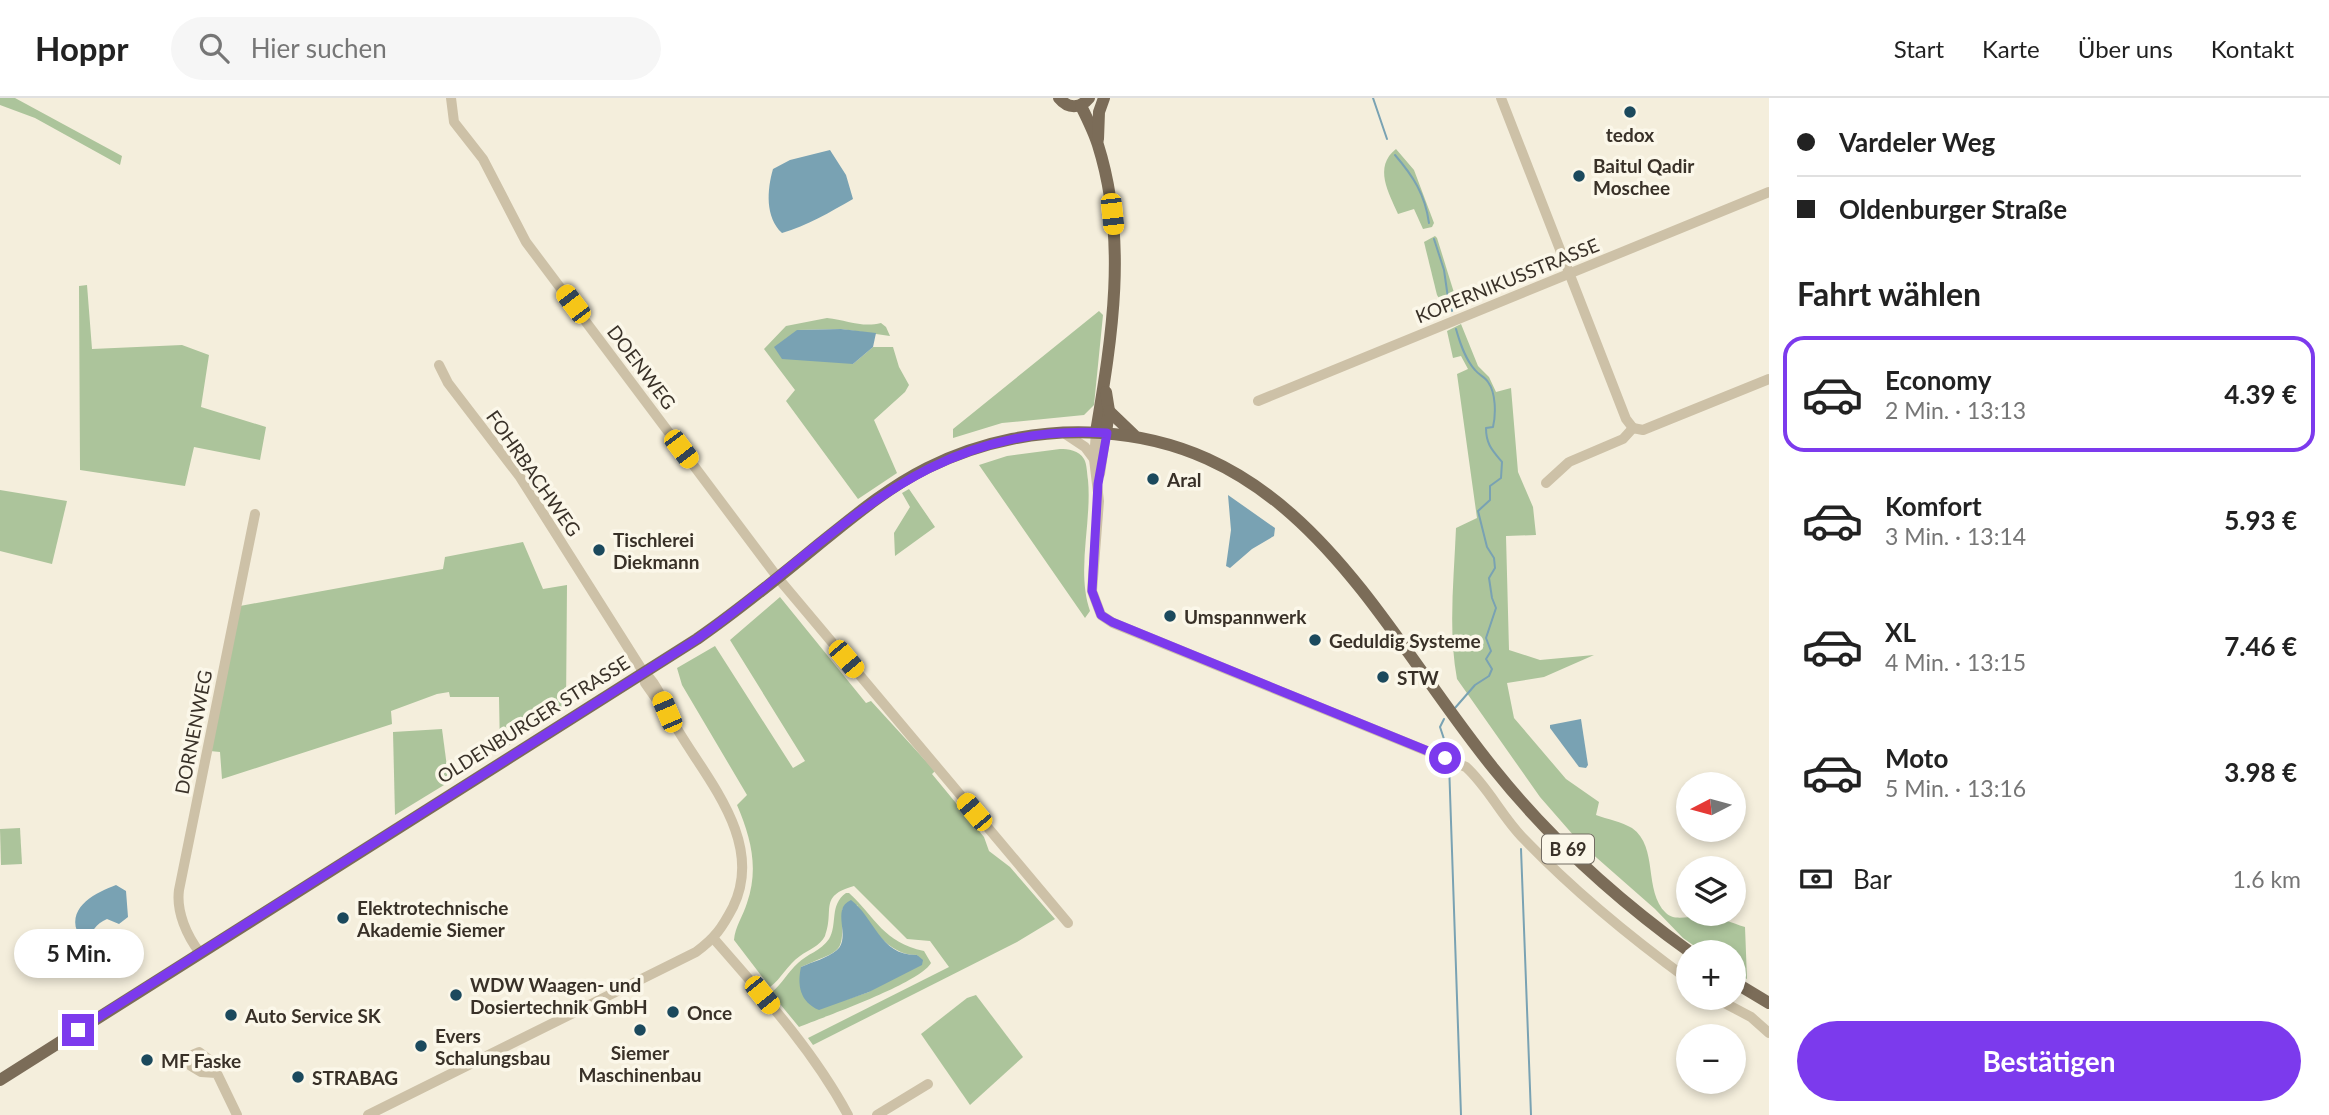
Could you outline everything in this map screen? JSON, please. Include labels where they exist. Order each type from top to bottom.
[{"type":"main road","points":[[1059,98],[1070,106],[1085,102],[1108,184],[1116,245],[1116,274],[1101,433]]},
{"type":"main road","points":[[1098,143],[1099,112],[1104,98]]},
{"type":"main road","points":[[1101,433],[1110,411],[1105,385]]},
{"type":"main road","name":"B 69","points":[[1110,411],[1134,435]]},
{"type":"main road","name":"OLDENBURGER STRASSE","points":[[0,1080],[724,620],[879,496],[928,468],[974,448],[1063,433],[1101,433]]},
{"type":"main road","name":"B 69","points":[[1101,433],[1134,435],[1186,449],[1230,469],[1266,492],[1304,524],[1370,601],[1462,730],[1506,784],[1552,834],[1602,882],[1676,942]]},
{"type":"main road","points":[[1746,989],[1769,1003]]},
{"type":"street","name":"DOENWEG","points":[[451,98],[454,122],[483,159],[526,242],[778,578],[1068,923]]},
{"type":"street","points":[[1501,98],[1626,419],[1633,428],[1643,430],[1769,379]]},
{"type":"street","name":"KOPERNIKUSSTRASSE","points":[[1258,401],[1769,192]]},
{"type":"street","name":"FOHRBACHWEG","points":[[439,365],[448,383],[520,477],[644,673],[652,678],[667,712],[729,812],[740,842],[742,867],[739,892],[714,939]]},
{"type":"street","points":[[1546,483],[1569,461],[1623,439],[1633,428]]},
{"type":"street","points":[[1063,433],[1081,443],[1094,459]]},
{"type":"street","points":[[1098,484],[1094,459],[1101,433]]},
{"type":"street","points":[[1101,433],[1092,591],[1101,615],[1112,622],[1466,767],[1478,778],[1522,837],[1566,881],[1676,970]]},
{"type":"street","name":"DORNENWEG","points":[[200,953],[188,933],[178,906],[179,890],[255,514]]},
{"type":"street","points":[[368,1115],[675,964],[714,939],[806,1050],[834,1088],[848,1115]]},
{"type":"street","points":[[1736,1010],[1751,1017],[1769,1033]]},
{"type":"street","points":[[216,1073],[237,1115]]},
{"type":"street","points":[[877,1115],[928,1084]]},
{"type":"green space","points":[[0,98],[15,98],[122,156],[120,165],[35,118],[0,105]]},
{"type":"green space","points":[[1396,149],[1414,170],[1434,223],[1432,227],[1423,229],[1414,209],[1398,214],[1387,189],[1384,172],[1389,156]]},
{"type":"green space","points":[[1435,236],[1456,299],[1442,303],[1437,295],[1424,242]]},
{"type":"green space","points":[[87,285],[92,349],[182,345],[209,355],[201,407],[266,427],[260,460],[194,447],[185,486],[80,470],[79,286]]},
{"type":"green space","points":[[1099,311],[1103,315],[1094,405],[1084,415],[1002,423],[953,438],[953,429]]},
{"type":"green space","points":[[827,318],[861,324],[881,323],[890,336],[841,329],[797,330],[853,364],[873,347],[893,347],[899,367],[909,385],[905,392],[874,420],[897,473],[858,499],[786,401],[795,390],[764,349],[786,326]]},
{"type":"green space","points":[[1461,324],[1478,366],[1489,377],[1496,392],[1511,388],[1518,472],[1533,507],[1536,535],[1506,536],[1509,650],[1540,660],[1594,655],[1544,677],[1507,683],[1514,718],[1566,779],[1599,802],[1596,815],[1628,826],[1640,836],[1649,857],[1659,904],[1666,913],[1676,918],[1676,926],[1742,926],[1745,927],[1746,940],[1683,938],[1655,909],[1581,844],[1540,797],[1457,679],[1452,623],[1456,528],[1477,518],[1457,374],[1468,369],[1461,356],[1453,358],[1447,331]]},
{"type":"green space","points":[[1060,449],[1079,454],[1087,469],[1089,496],[1084,579],[1090,611],[1085,618],[979,465],[1007,456]]},
{"type":"green space","points":[[909,489],[935,527],[895,556],[894,533],[910,507],[902,493]]},
{"type":"green space","points":[[0,490],[67,501],[52,564],[0,551]]},
{"type":"green space","points":[[523,542],[543,589],[567,585],[566,708],[500,751],[499,697],[450,697],[449,692],[437,694],[391,711],[392,724],[222,779],[220,752],[210,751],[240,606],[443,569],[445,557]]},
{"type":"green space","points":[[780,597],[866,703],[871,701],[935,771],[932,774],[984,837],[989,851],[1010,867],[1055,919],[1017,942],[813,1045],[808,1038],[949,967],[930,941],[907,939],[854,886],[836,894],[832,899],[828,927],[823,939],[795,960],[770,987],[734,940],[751,890],[752,853],[737,805],[747,795],[682,685],[677,668],[715,646],[793,768],[805,761],[730,640]]},
{"type":"green space","points":[[442,729],[449,782],[395,815],[393,732]]},
{"type":"green space","points":[[20,828],[22,864],[1,865],[0,829]]},
{"type":"green space","points":[[849,893],[890,936],[924,951],[931,963],[923,971],[891,989],[799,1027],[771,993],[798,963],[829,939],[837,903]],"holes":[[[857,905],[889,945],[898,951],[918,955],[869,992],[845,1000],[801,967],[826,957],[838,948],[842,935],[842,909]]]},
{"type":"green space","points":[[976,995],[1023,1057],[970,1105],[921,1034],[967,998]]},
{"type":"water","points":[[830,150],[846,175],[853,199],[809,223],[782,233],[776,227],[770,211],[769,186],[773,169],[790,160]]},
{"type":"water","points":[[841,329],[876,333],[873,347],[853,364],[782,359],[774,347],[797,330]]},
{"type":"water","points":[[1228,495],[1275,528],[1274,536],[1252,549],[1230,568],[1226,566],[1231,530]]},
{"type":"water","points":[[1581,719],[1588,765],[1586,768],[1579,767],[1550,728],[1550,725]]},
{"type":"water","points":[[116,885],[126,891],[128,917],[119,924],[107,919],[92,932],[91,945],[104,960],[106,967],[106,971],[97,975],[91,963],[93,953],[80,937],[75,922],[80,907],[86,901]]},
{"type":"water","points":[[851,900],[886,943],[904,954],[917,955],[923,960],[922,965],[869,992],[819,1010],[804,998],[801,992],[801,967],[825,958],[837,950],[843,938],[842,910]]},
{"type":"waterway","points":[[1373,98],[1387,139]]},
{"type":"waterway","points":[[1395,155],[1417,186],[1425,203],[1429,223]]},
{"type":"waterway","points":[[1434,239],[1444,270],[1448,298]]},
{"type":"waterway","points":[[1455,708],[1475,685],[1489,676],[1492,669],[1486,659],[1491,651],[1486,638],[1496,608],[1489,578],[1495,568],[1478,511],[1490,500],[1490,486],[1501,478],[1502,462],[1490,446],[1486,434],[1486,428],[1493,427],[1494,422],[1493,392],[1487,380],[1468,361],[1456,329]]},
{"type":"waterway","points":[[1444,719],[1440,727],[1449,754]]},
{"type":"waterway","points":[[1449,763],[1461,1115]]},
{"type":"waterway","points":[[1521,849],[1531,1115]]},
{"type":"place","name":"tedox","points":[[1630,112]]},
{"type":"place","name":"Baitul Qadir Moschee","points":[[1579,176]]},
{"type":"place","name":"Aral","points":[[1153,479]]},
{"type":"place","name":"Tischlerei Diekmann","points":[[599,550]]},
{"type":"place","name":"Umspannwerk","points":[[1170,616]]},
{"type":"place","name":"Geduldig Systeme","points":[[1315,640]]},
{"type":"place","name":"STW","points":[[1383,677]]},
{"type":"place","name":"Elektrotechnische Akademie Siemer","points":[[343,918]]},
{"type":"place","name":"WDW Waagen- und Dosiertechnik GmbH","points":[[456,995]]},
{"type":"place","name":"Once","points":[[673,1012]]},
{"type":"place","name":"Auto Service SK","points":[[231,1015]]},
{"type":"place","name":"Siemer Maschinenbau","points":[[640,1030]]},
{"type":"place","name":"Evers Schalungsbau","points":[[421,1046]]},
{"type":"place","name":"MF Faske","points":[[147,1060]]},
{"type":"place","name":"STRABAG","points":[[298,1077]]},
{"type":"route","points":[[78,1030],[697,639],[752,600],[879,496],[953,456],[998,442],[1063,433],[1107,433],[1098,484],[1092,591],[1101,615],[1112,622],[1445,758]]}]
